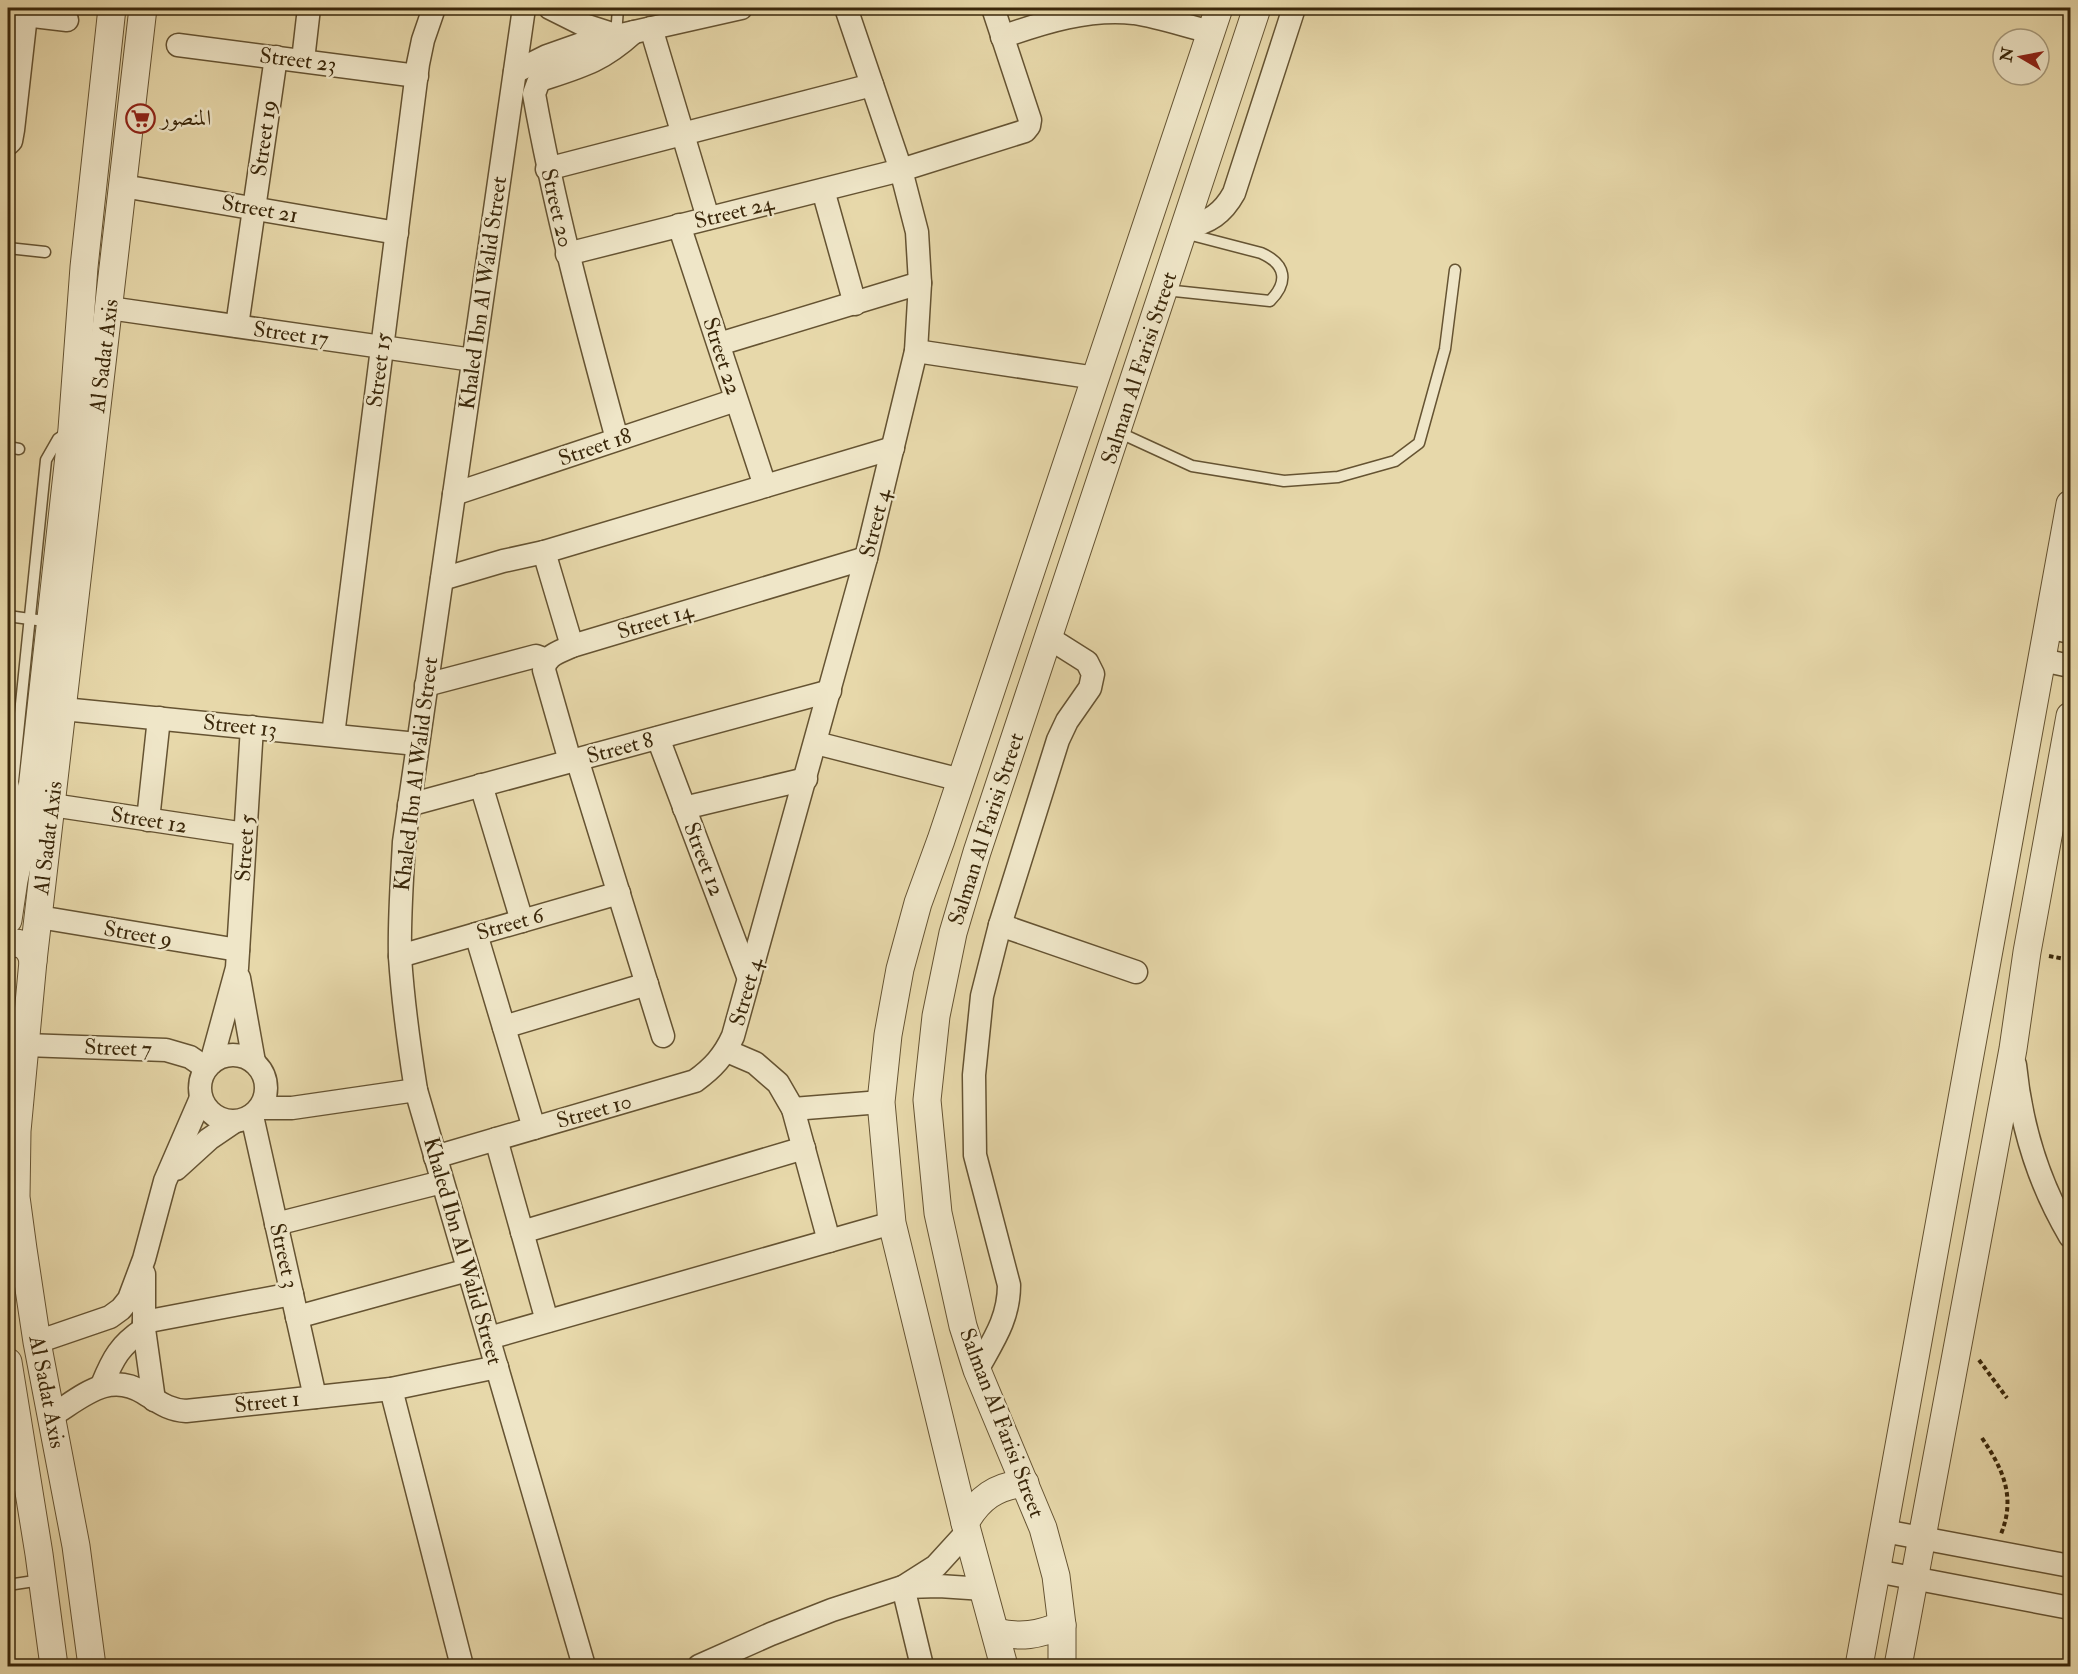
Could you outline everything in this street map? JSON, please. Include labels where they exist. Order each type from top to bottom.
[{"type":"street","name":"Al Sadat Axis","points":[[92,1666],[76,1546],[37,1342],[16,1197],[17,1131],[42,884],[30,805],[40,620],[72,429],[84,267],[112,8]]},
{"type":"street","name":"Al Sadat Axis","points":[[8,920],[30,805],[63,709],[143,8]]},
{"type":"street","points":[[303,60],[309,8]]},
{"type":"street","name":"Street 15","points":[[333,735],[417,75],[423,40],[434,8]]},
{"type":"street","name":"Khaled Ibn Al Walid Street","points":[[525,8],[404,842],[400,899],[400,956],[405,1019],[416,1090],[584,1666]]},
{"type":"street","points":[[550,8],[584,25],[634,32]]},
{"type":"street","points":[[515,72],[548,56],[581,44],[709,11],[741,8]]},
{"type":"street","name":"Street 4","points":[[730,1044],[866,558],[916,351],[920,283],[917,232],[901,170],[846,8]]},
{"type":"street","points":[[993,8],[1002,37],[1045,22],[1089,14],[1134,13],[1215,20]]},
{"type":"street","name":"Salman Al Farisi Street","points":[[1062,1666],[1062,1625],[1053,1566],[1043,1528],[977,1370],[963,1326],[938,1213],[927,1100],[936,1016],[953,933],[977,852],[1257,8]]},
{"type":"street","points":[[1185,230],[1210,220],[1228,204],[1234,193],[1294,8]]},
{"type":"street","points":[[8,144],[11,141],[13,130],[17,14],[67,21]]},
{"type":"street","name":"Salman Al Farisi Street","points":[[1004,1666],[966,1528],[892,1223],[881,1102],[888,1035],[900,969],[918,903],[1215,20]]},
{"type":"street","points":[[634,32],[684,134],[708,218]]},
{"type":"street","name":"Street 20","points":[[617,440],[567,254],[547,169],[534,94],[538,83],[543,79],[587,65],[612,50],[634,32]]},
{"type":"street","name":"Street 24","points":[[567,254],[901,170],[1019,134],[1029,126],[1030,120],[1002,37]]},
{"type":"street","name":"Street 23","points":[[178,45],[417,75]]},
{"type":"street","name":"Street 19","points":[[237,326],[276,57]]},
{"type":"street","points":[[547,169],[872,85]]},
{"type":"street","name":"Street 21","points":[[123,186],[397,233]]},
{"type":"street","points":[[823,190],[855,304]]},
{"type":"street","name":"Street 22","points":[[679,225],[765,486]]},
{"type":"street","points":[[84,267],[114,271]]},
{"type":"street","points":[[719,344],[920,283]]},
{"type":"street","name":"Street 17","points":[[109,308],[473,360]]},
{"type":"street","points":[[916,351],[1095,378]]},
{"type":"street","name":"Street 18","points":[[454,494],[736,399]]},
{"type":"street","points":[[442,579],[544,552],[893,448]]},
{"type":"street","points":[[1859,1666],[2042,660],[2059,629],[2070,504]]},
{"type":"street","points":[[544,552],[572,646]]},
{"type":"street","name":"Street 14","points":[[547,660],[572,646],[866,558]]},
{"type":"street","points":[[977,1370],[999,1330],[1009,1300],[1009,1285],[975,1155],[974,1075],[982,996],[999,924],[1058,740],[1067,721],[1090,688],[1093,674],[1087,662],[1049,638]]},
{"type":"street","points":[[426,685],[536,656],[547,660],[544,670],[619,893],[663,1036]]},
{"type":"street","points":[[2042,660],[2070,666]]},
{"type":"street","name":"Street 8","points":[[409,805],[830,692]]},
{"type":"street","name":"Street 13","points":[[63,709],[417,744]]},
{"type":"street","points":[[1898,1666],[2013,1049],[2027,952],[2070,716]]},
{"type":"street","points":[[148,820],[159,718]]},
{"type":"street","name":"Street 5","points":[[252,727],[238,959],[254,1062]]},
{"type":"street","name":"Street 12","points":[[658,738],[749,980]]},
{"type":"street","points":[[816,743],[961,780]]},
{"type":"street","points":[[684,808],[806,779]]},
{"type":"street","points":[[481,785],[522,921]]},
{"type":"street","name":"Street 12","points":[[30,805],[245,834]]},
{"type":"street","points":[[14,880],[22,888],[32,890],[42,884]]},
{"type":"street","name":"Street 6","points":[[400,956],[619,893]]},
{"type":"street","name":"Street 9","points":[[39,917],[238,959]]},
{"type":"street","points":[[999,924],[1136,972]]},
{"type":"street","points":[[476,934],[534,1128]]},
{"type":"street","points":[[8,945],[19,943],[26,946],[33,961]]},
{"type":"street","name":"Street 5","points":[[208,1066],[238,959]]},
{"type":"street","points":[[504,1027],[647,984]]},
{"type":"street","points":[[730,1044],[778,1083],[793,1109],[829,1241]]},
{"type":"street","name":"Street 10","points":[[435,1157],[695,1081],[713,1068],[730,1044]]},
{"type":"street","name":"Street 7","points":[[25,1045],[166,1050],[190,1057],[208,1066]]},
{"type":"street","points":[[2013,1049],[2018,1093],[2028,1137],[2042,1179],[2070,1236]]},
{"type":"street","points":[[37,1342],[110,1317],[121,1310],[129,1299],[144,1259],[165,1181],[201,1098],[202,1077],[208,1066],[219,1058],[237,1055],[254,1062],[263,1074],[266,1095],[248,1115],[209,1139],[165,1181]]},
{"type":"street","points":[[201,1098],[213,1115],[223,1120],[416,1090]]},
{"type":"street","points":[[793,1109],[881,1102]]},
{"type":"street","name":"Street 3","points":[[248,1115],[276,1224],[315,1397]]},
{"type":"street","points":[[496,1139],[547,1321]]},
{"type":"street","points":[[522,1232],[804,1148]]},
{"type":"street","points":[[276,1224],[442,1182]]},
{"type":"street","points":[[489,1338],[892,1223]]},
{"type":"street","points":[[144,1259],[138,1330],[154,1400]]},
{"type":"street","points":[[297,1317],[468,1270]]},
{"type":"street","points":[[71,1330],[138,1330],[292,1294]]},
{"type":"street","points":[[51,1416],[102,1385],[108,1369],[138,1330]]},
{"type":"street","name":"Al Sadat Axis","points":[[8,1362],[12,1422],[40,1567],[54,1666]]},
{"type":"street","name":"Street 1","points":[[102,1385],[116,1383],[130,1386],[175,1410],[186,1411],[391,1389],[497,1367]]},
{"type":"street","points":[[391,1389],[462,1666]]},
{"type":"street","points":[[699,1666],[771,1634],[903,1587],[936,1566],[966,1528],[972,1509],[983,1498],[996,1489],[1011,1484],[1025,1483]]},
{"type":"street","points":[[1884,1532],[2070,1566]]},
{"type":"street","points":[[40,1567],[55,1558],[70,1553],[76,1546]]},
{"type":"street","points":[[1876,1571],[2070,1608]]},
{"type":"street","points":[[903,1587],[939,1586],[984,1589]]},
{"type":"street","points":[[903,1587],[922,1666]]},
{"type":"street","points":[[47,1620],[61,1609],[78,1609],[86,1612]]},
{"type":"street","points":[[996,1632],[1022,1636],[1049,1631],[1062,1625]]},
{"type":"lane","points":[[618,8],[634,32]]},
{"type":"lane","points":[[1165,290],[1270,301],[1279,292],[1283,280],[1281,268],[1273,258],[1185,230]]},
{"type":"lane","points":[[8,248],[45,252]]},
{"type":"lane","points":[[1118,432],[1192,466],[1284,481],[1338,477],[1395,461],[1419,443],[1446,349],[1455,270]]},
{"type":"lane","points":[[8,616],[40,620]]},
{"type":"lane","points":[[8,1585],[40,1567]]},
{"type":"path","points":[[1960,1334],[2007,1398]]},
{"type":"path","points":[[1982,1438],[1999,1463],[2007,1492],[2006,1523],[1995,1552]]},
{"type":"place","name":"المنصور","points":[[140,118]]}]
